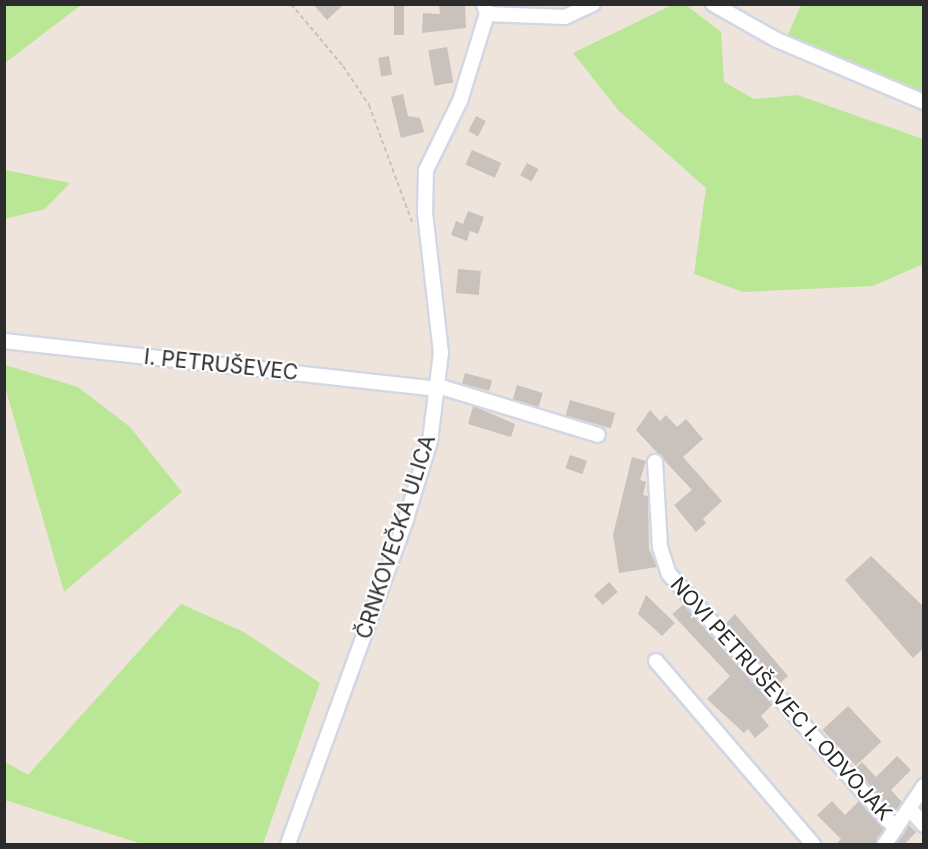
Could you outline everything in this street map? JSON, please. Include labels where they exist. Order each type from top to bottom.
[{"type":"street","name":"ČRNKOVEČKA ULICA","points":[[288,844],[406,519],[430,441],[441,353],[425,213],[426,170],[460,101],[485,9],[565,16],[593,4]]},
{"type":"street","points":[[713,4],[777,40],[924,102]]},
{"type":"street","name":"I. PETRUŠEVEC","points":[[4,342],[438,388],[598,435]]},
{"type":"street","name":"NOVI PETRUŠEVEC I. ODVOJAK","points":[[655,462],[660,546],[669,574],[896,829]]},
{"type":"street","points":[[656,661],[813,844]]},
{"type":"street","points":[[885,844],[924,786]]},
{"type":"street","points":[[910,810],[924,825]]},
{"type":"path","points":[[291,4],[344,66],[369,105],[413,225]]},
{"type":"green space","points":[[5,4],[81,4],[81,5],[5,63]]},
{"type":"green space","points":[[674,4],[686,5],[721,32],[724,82],[754,99],[797,95],[923,139],[923,264],[873,286],[743,292],[694,274],[706,188],[619,111],[573,53]]},
{"type":"green space","points":[[801,5],[923,5],[923,93],[786,39]]},
{"type":"green space","points":[[5,170],[70,183],[45,209],[5,219]]},
{"type":"green space","points":[[5,365],[78,387],[130,427],[182,492],[64,592],[5,387]]},
{"type":"green space","points":[[181,604],[244,632],[320,683],[263,844],[142,844],[5,800],[5,762],[28,775]]},
{"type":"building","points":[[313,4],[344,4],[327,20]]},
{"type":"building","points":[[394,4],[404,4],[404,35],[394,35]]},
{"type":"building","points":[[439,4],[465,4],[466,28],[422,33],[423,13],[440,14]]},
{"type":"building","points":[[447,47],[453,82],[435,86],[428,50]]},
{"type":"building","points":[[389,56],[392,75],[381,76],[378,58]]},
{"type":"building","points":[[403,94],[408,116],[420,118],[424,132],[401,138],[391,97]]},
{"type":"building","points":[[476,116],[486,121],[478,136],[468,131]]},
{"type":"building","points":[[472,150],[501,163],[495,178],[465,165]]},
{"type":"building","points":[[527,163],[538,169],[532,182],[520,175]]},
{"type":"building","points":[[468,211],[484,217],[478,234],[470,231],[467,241],[451,235],[456,221],[463,224]]},
{"type":"building","points":[[458,269],[481,271],[479,295],[456,293]]},
{"type":"building","points":[[465,373],[492,380],[489,391],[462,384]]},
{"type":"building","points":[[517,385],[543,393],[538,407],[513,399]]},
{"type":"building","points":[[570,400],[615,413],[611,428],[566,415]]},
{"type":"building","points":[[473,406],[515,424],[511,437],[468,424]]},
{"type":"building","points":[[650,410],[660,421],[666,415],[677,427],[686,419],[703,439],[683,457],[722,501],[703,519],[706,523],[696,532],[674,505],[692,490],[636,430]]},
{"type":"building","points":[[570,455],[587,461],[582,474],[565,468]]},
{"type":"building","points":[[632,457],[646,461],[640,480],[646,482],[643,495],[648,496],[649,549],[657,567],[619,573],[613,535]]},
{"type":"building","points":[[871,556],[924,607],[924,648],[913,658],[845,580]]},
{"type":"building","points":[[609,582],[618,592],[603,605],[594,595]]},
{"type":"building","points":[[646,595],[675,623],[662,636],[638,614]]},
{"type":"building","points":[[684,604],[773,704],[761,716],[769,726],[755,738],[748,729],[744,733],[707,699],[730,676],[672,614]]},
{"type":"building","points":[[735,614],[788,676],[779,684],[725,624]]},
{"type":"building","points":[[848,706],[881,742],[856,766],[822,730]]},
{"type":"building","points":[[897,756],[911,770],[891,790],[902,802],[894,814],[855,769],[862,762],[876,777]]},
{"type":"building","points":[[832,801],[845,815],[859,801],[884,829],[876,844],[836,844],[841,839],[817,815]]},
{"type":"building","points":[[909,825],[916,832],[905,844],[896,844]]}]
